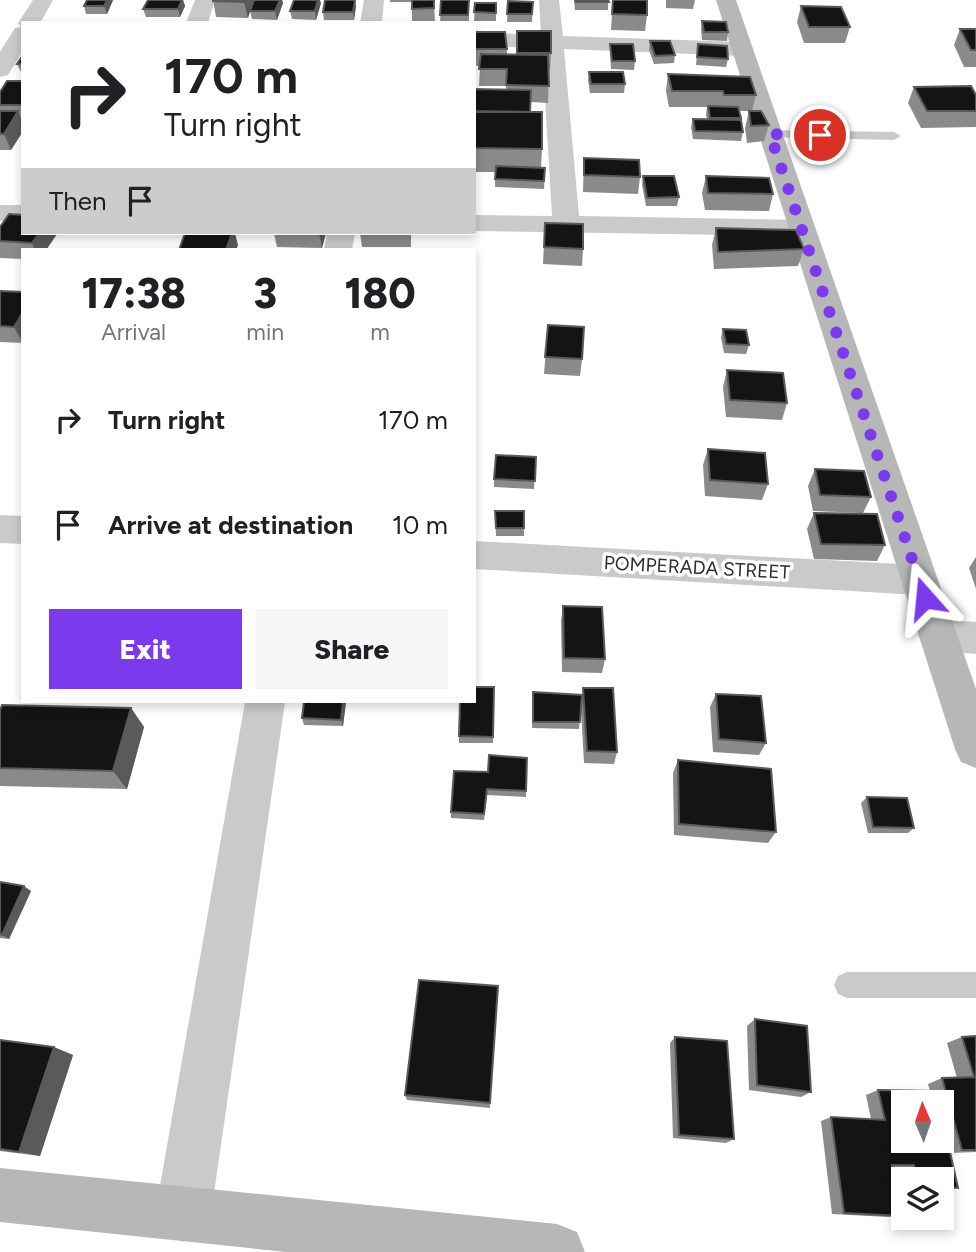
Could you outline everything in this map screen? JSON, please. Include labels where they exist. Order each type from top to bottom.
[{"type":"street","points":[[30,21],[43,0]]},
{"type":"street","points":[[198,21],[205,0]]},
{"type":"street","points":[[371,21],[374,0]]},
{"type":"street","points":[[549,0],[566,225]]},
{"type":"street","points":[[726,0],[937,635],[973,732]]},
{"type":"street","points":[[0,25],[21,26]]},
{"type":"street","points":[[0,70],[21,36]]},
{"type":"street","points":[[476,39],[742,49]]},
{"type":"street","points":[[0,213],[21,213]]},
{"type":"street","points":[[476,223],[802,228]]},
{"type":"street","points":[[0,529],[21,530]]},
{"type":"street","name":"POMPERADA STREET","points":[[476,555],[919,580]]},
{"type":"street","points":[[937,635],[976,638]]},
{"type":"street","points":[[183,1214],[265,703]]},
{"type":"street","points":[[0,1195],[557,1252]]},
{"type":"lane","points":[[770,134],[894,136]]},
{"type":"lane","points":[[847,985],[976,985]]},
{"type":"building","points":[[87,0],[107,0],[104,6],[84,6]]},
{"type":"building","points":[[148,0],[182,0],[178,9],[143,9]]},
{"type":"building","points":[[213,0],[245,0],[244,2]]},
{"type":"building","points":[[254,0],[280,0],[275,11],[250,11]]},
{"type":"building","points":[[294,0],[318,0],[315,11],[290,11]]},
{"type":"building","points":[[325,0],[355,0],[353,12],[323,12]]},
{"type":"building","points":[[412,0],[434,0],[434,8],[412,9]]},
{"type":"building","points":[[441,0],[469,0],[468,15],[440,15]]},
{"type":"building","points":[[575,0],[608,0],[609,2],[576,2]]},
{"type":"building","points":[[613,0],[647,0],[647,15],[612,14]]},
{"type":"building","points":[[508,1],[533,2],[532,14],[507,14]]},
{"type":"building","points":[[475,3],[496,3],[496,13],[474,12]]},
{"type":"building","points":[[801,6],[841,7],[850,27],[809,27]]},
{"type":"building","points":[[702,21],[726,22],[728,32],[704,32]]},
{"type":"building","points":[[960,29],[976,29],[976,50],[971,50]]},
{"type":"building","points":[[517,31],[551,31],[551,53],[517,53]]},
{"type":"building","points":[[476,32],[505,32],[507,49],[476,49]]},
{"type":"building","points":[[650,41],[670,41],[675,55],[655,56]]},
{"type":"building","points":[[610,44],[633,44],[635,61],[612,61]]},
{"type":"building","points":[[698,44],[727,46],[728,59],[697,57]]},
{"type":"building","points":[[481,54],[548,55],[549,86],[506,85],[507,69],[479,69]]},
{"type":"building","points":[[589,72],[623,72],[625,84],[591,84]]},
{"type":"building","points":[[668,74],[750,77],[756,95],[724,95],[723,91],[672,91]]},
{"type":"building","points":[[7,81],[21,81],[21,105],[0,105],[0,92]]},
{"type":"building","points":[[971,86],[976,95],[976,111],[927,111],[914,87]]},
{"type":"building","points":[[476,89],[531,90],[530,112],[476,111]]},
{"type":"building","points":[[708,106],[738,107],[741,118],[710,118]]},
{"type":"building","points":[[0,111],[18,111],[4,134],[0,134]]},
{"type":"building","points":[[749,111],[761,111],[769,125],[751,126]]},
{"type":"building","points":[[476,112],[542,112],[542,149],[476,148]]},
{"type":"building","points":[[693,119],[741,120],[743,132],[695,131]]},
{"type":"building","points":[[584,158],[639,160],[640,177],[584,175]]},
{"type":"building","points":[[496,166],[545,168],[544,181],[495,179]]},
{"type":"building","points":[[643,176],[674,176],[679,197],[647,198]]},
{"type":"building","points":[[706,176],[769,178],[773,194],[708,193]]},
{"type":"building","points":[[9,214],[21,215],[21,235],[38,235],[32,243],[0,241],[0,227]]},
{"type":"building","points":[[545,223],[583,224],[583,249],[544,247]]},
{"type":"building","points":[[716,228],[796,230],[804,249],[718,252]]},
{"type":"building","points":[[184,235],[231,235],[227,248],[180,248]]},
{"type":"building","points":[[0,291],[21,292],[21,315],[14,327],[0,326]]},
{"type":"building","points":[[548,325],[584,327],[582,359],[545,357]]},
{"type":"building","points":[[723,329],[746,330],[749,345],[726,344]]},
{"type":"building","points":[[727,370],[783,373],[787,403],[730,400]]},
{"type":"building","points":[[708,449],[765,453],[768,484],[710,480]]},
{"type":"building","points":[[496,455],[536,457],[535,481],[494,479]]},
{"type":"building","points":[[815,469],[864,471],[871,497],[820,495]]},
{"type":"building","points":[[495,511],[524,511],[524,528],[496,528]]},
{"type":"building","points":[[814,513],[877,514],[885,545],[821,544]]},
{"type":"building","points":[[563,606],[602,607],[605,659],[564,658]]},
{"type":"building","points":[[476,687],[494,687],[493,737],[459,736],[460,703],[476,703]]},
{"type":"building","points":[[583,688],[613,688],[617,752],[587,751]]},
{"type":"building","points":[[533,692],[582,695],[580,722],[533,722]]},
{"type":"building","points":[[716,694],[761,696],[766,743],[719,739]]},
{"type":"building","points":[[304,703],[343,703],[341,720],[302,718]]},
{"type":"building","points":[[2,705],[131,708],[113,771],[0,768]]},
{"type":"building","points":[[489,755],[527,758],[526,791],[487,789],[484,814],[451,812],[454,771],[488,772]]},
{"type":"building","points":[[678,760],[771,769],[776,832],[679,824]]},
{"type":"building","points":[[867,797],[907,798],[914,828],[873,827]]},
{"type":"building","points":[[0,882],[24,886],[2,935],[0,934]]},
{"type":"building","points":[[419,980],[498,986],[490,1103],[405,1095]]},
{"type":"building","points":[[755,1019],[807,1026],[811,1092],[757,1085]]},
{"type":"building","points":[[976,1036],[976,1150],[962,1150],[954,1121],[954,1090],[945,1090],[942,1078],[974,1077],[962,1037]]},
{"type":"building","points":[[675,1037],[727,1041],[734,1139],[679,1135]]},
{"type":"building","points":[[0,1040],[54,1047],[19,1152],[0,1149]]},
{"type":"building","points":[[878,1090],[891,1090],[891,1153],[950,1153],[953,1167],[892,1165],[891,1215],[844,1213],[831,1117],[885,1120]]},
{"type":"building","points":[[954,1170],[958,1188],[954,1188]]},
{"type":"route","points":[[820,135],[770,134],[925,598]]}]
